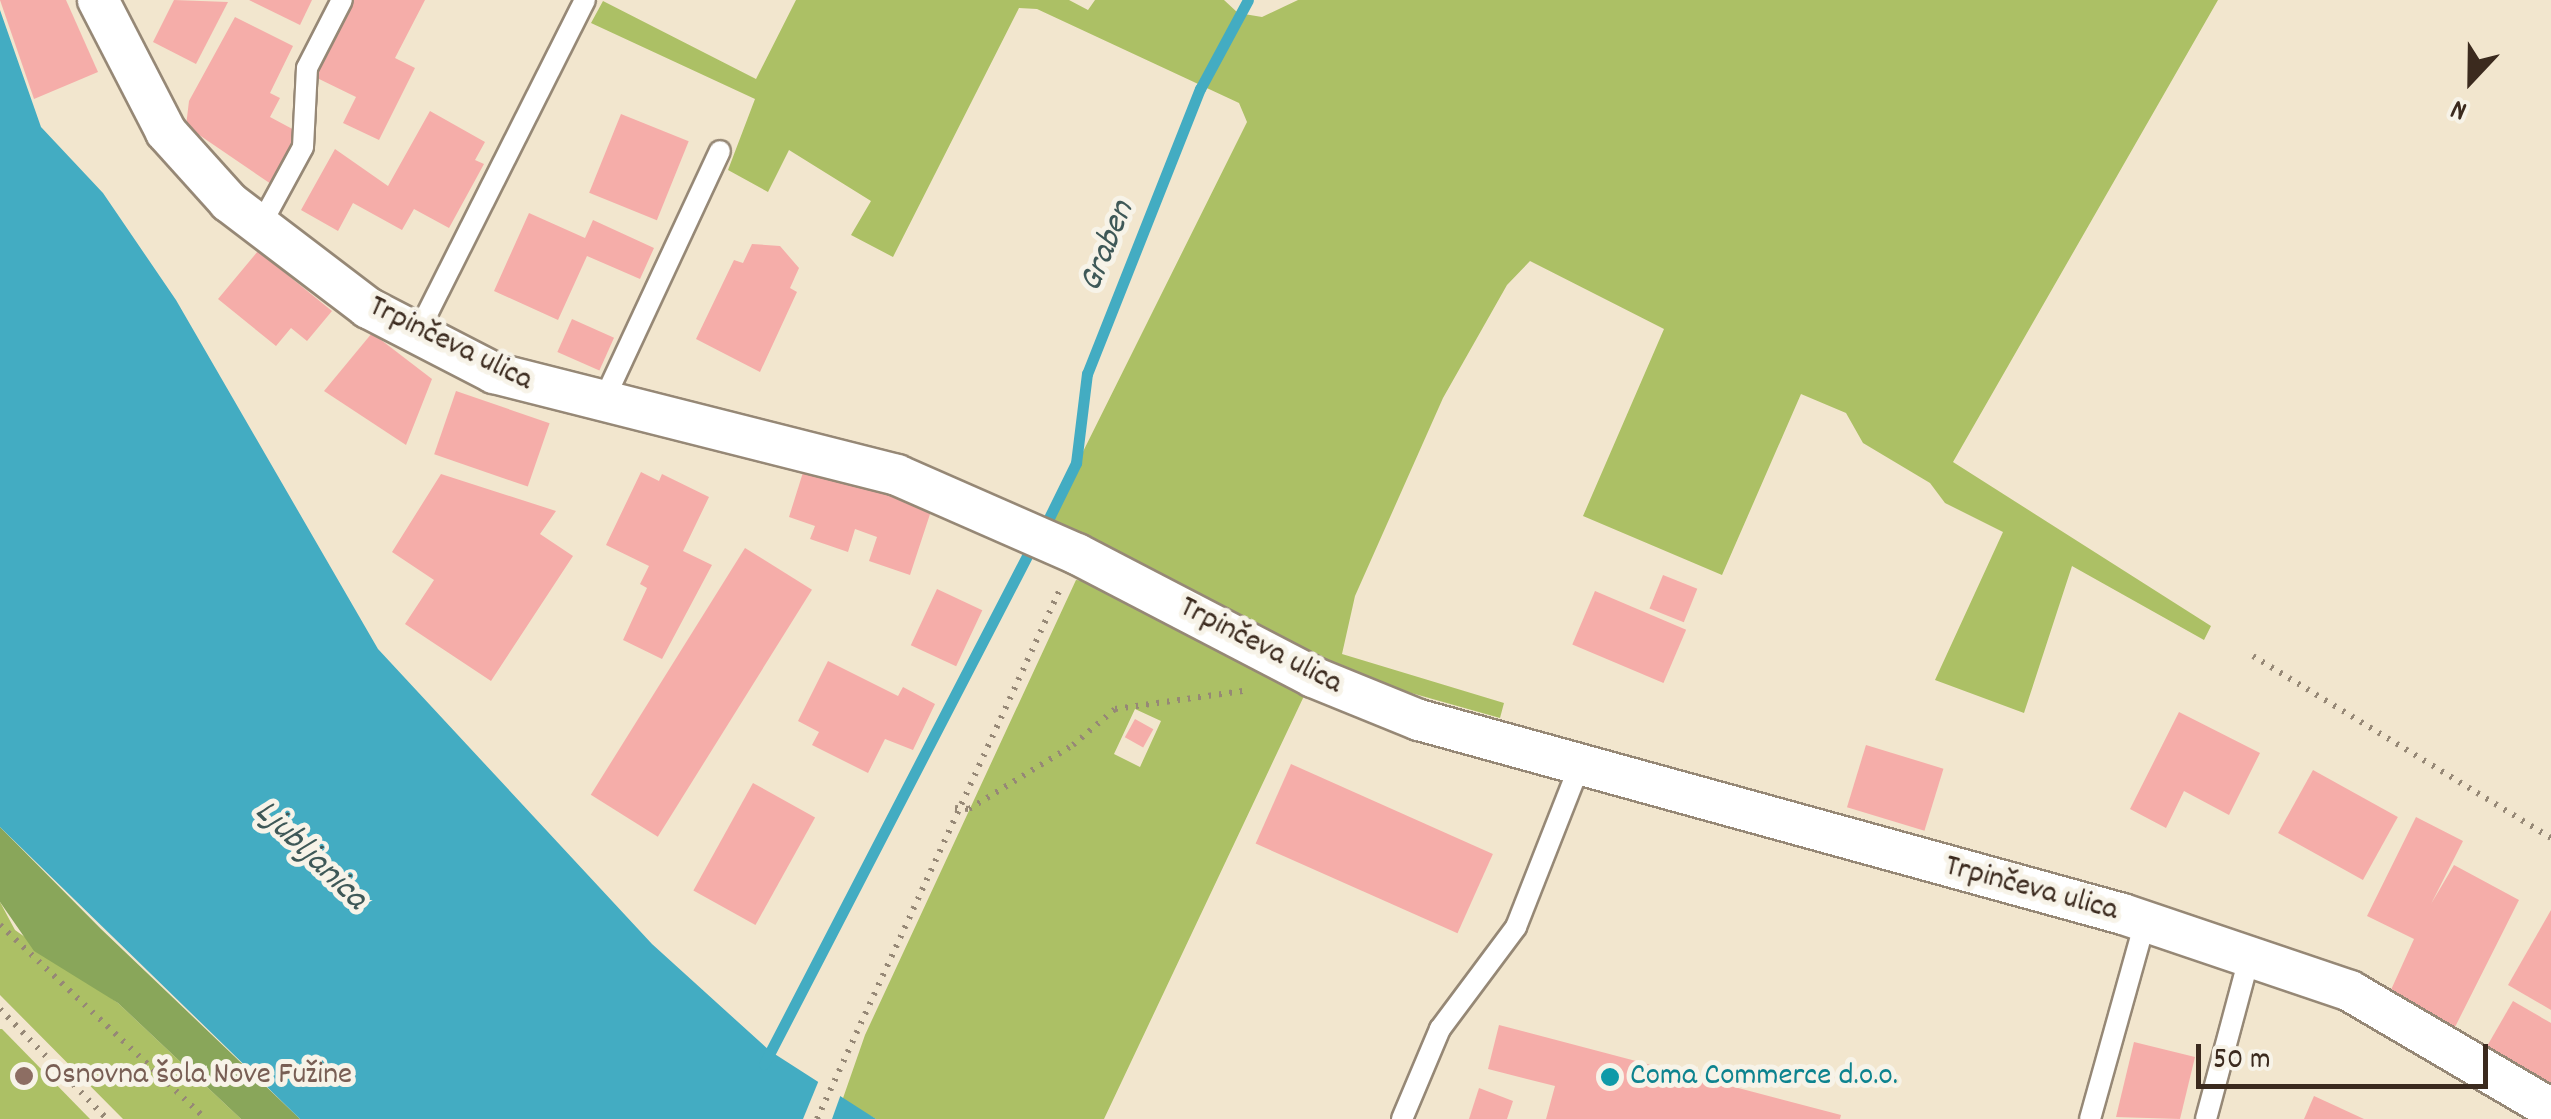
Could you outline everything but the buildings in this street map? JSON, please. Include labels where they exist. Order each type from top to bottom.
[{"type":"street","name":"Trpinčeva ulica","points":[[98,0],[166,132],[259,228],[310,270],[416,336],[494,373],[601,406],[839,456],[973,504],[1313,677],[1419,720],[2146,922],[2350,991],[2551,1109]]},
{"type":"lane","points":[[259,228],[302,147],[308,68],[342,0]]},
{"type":"lane","points":[[416,336],[585,0]]},
{"type":"lane","points":[[601,406],[720,151]]},
{"type":"lane","points":[[1402,1119],[1440,1029],[1516,927],[1579,767]]},
{"type":"lane","points":[[2090,1119],[2146,922]]},
{"type":"lane","points":[[2206,1119],[2250,956]]},
{"type":"path","points":[[818,1119],[853,1030],[1077,554]]},
{"type":"path","points":[[2253,656],[2551,838]]},
{"type":"path","points":[[955,808],[969,809],[1073,745],[1114,709],[1226,689],[1274,692],[1313,677]]},
{"type":"path","points":[[0,925],[206,1119]]},
{"type":"path","points":[[0,1009],[107,1119]]},
{"type":"green space","points":[[796,0],[1069,0],[1088,10],[1095,0],[1224,0],[1238,13],[1262,17],[1298,0],[2218,0],[1953,462],[2211,626],[2204,640],[2072,566],[2024,713],[1935,680],[2003,532],[1945,503],[1930,483],[1863,443],[1846,413],[1801,394],[1722,575],[1583,516],[1664,329],[1530,261],[1507,285],[1443,398],[1355,596],[1342,654],[1504,703],[1500,718],[1358,678],[1049,520],[1247,122],[1239,103],[1037,9],[1019,8],[893,257],[851,235],[871,201],[789,150],[768,192],[728,170],[755,99],[591,23],[603,1],[756,79]]},
{"type":"green space","points":[[1076,580],[1093,582],[1304,696],[1104,1119],[876,1119],[842,1101],[865,1035]],"holes":[[[1135,709],[1161,721],[1140,767],[1114,754]]]},
{"type":"green space","points":[[0,827],[300,1119],[241,1119],[118,1003],[34,951],[0,902]]},
{"type":"green space","points":[[0,902],[15,930],[118,1003],[241,1119],[123,1119],[0,995]]},
{"type":"green space","name":"Osnovna šola Nove Fužine","points":[[2,1029],[90,1119],[0,1119]]},
{"type":"water","name":"Ljubljanica","points":[[0,10],[41,127],[103,193],[176,300],[378,649],[652,944],[770,1051],[876,1119],[300,1119],[0,827]]},
{"type":"pier","points":[[819,1080],[841,1094],[832,1119],[803,1119]]},
{"type":"waterway","name":"Graben","points":[[1047,522],[1076,463],[1087,374],[1200,89],[1248,0]]},
{"type":"waterway","points":[[764,1064],[1029,552]]},
{"type":"place","name":"Osnovna šola Nove Fužine","points":[[24,1076]]},
{"type":"place","name":"Coma Commerce d.o.o.","points":[[1610,1077]]}]
